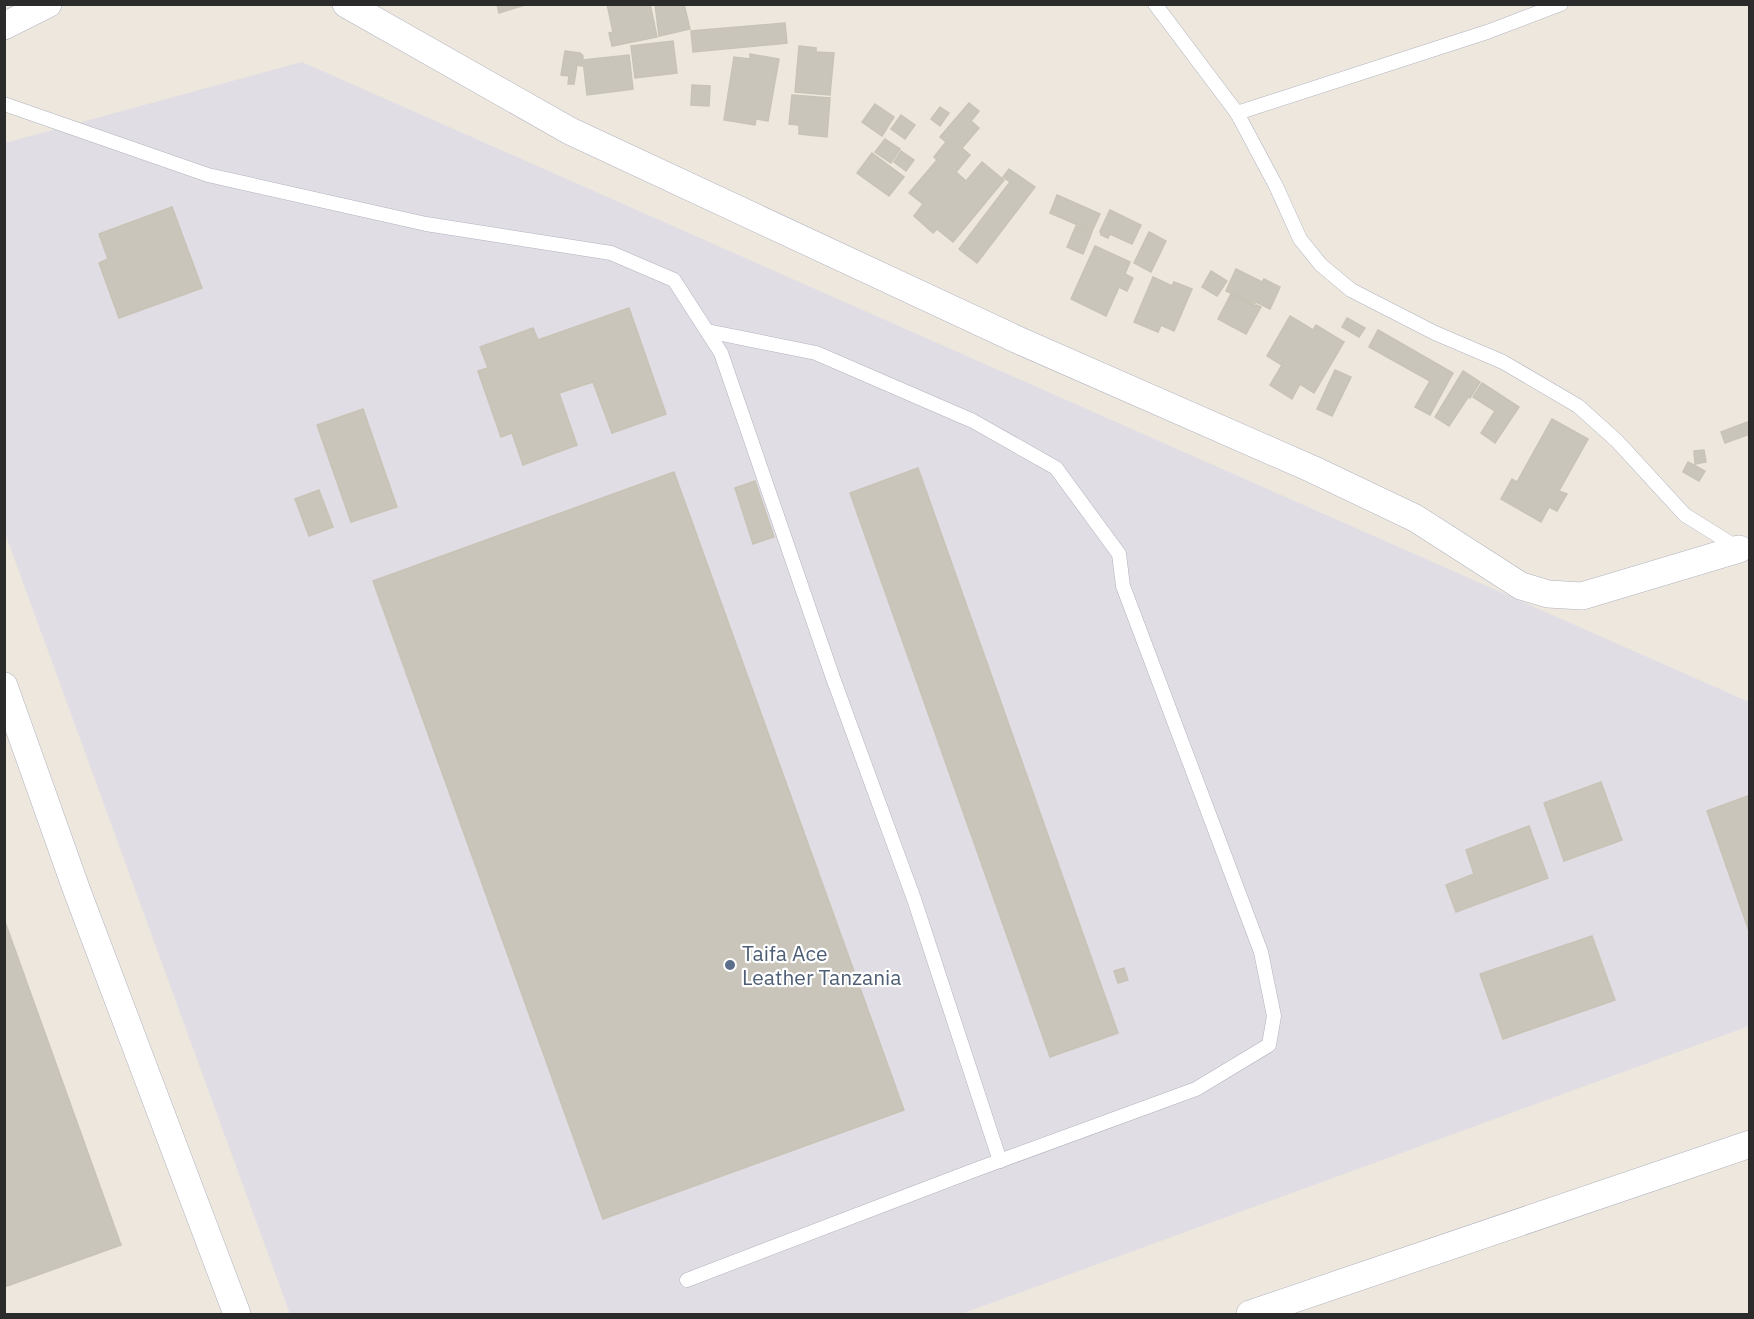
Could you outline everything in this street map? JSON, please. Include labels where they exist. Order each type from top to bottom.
[{"type":"street","points":[[4,26],[48,4]]},
{"type":"street","points":[[346,4],[570,131],[1018,340],[1312,469],[1415,518],[1521,586],[1548,594],[1582,596],[1744,552]]},
{"type":"street","points":[[4,686],[76,891],[237,1314]]},
{"type":"street","points":[[1250,1314],[1749,1144]]},
{"type":"lane","points":[[1155,4],[1237,113],[1276,186],[1300,239],[1321,265],[1351,290],[1435,333],[1503,362],[1578,406],[1617,441],[1685,516],[1744,552]]},
{"type":"lane","points":[[1237,113],[1487,32],[1561,4]]},
{"type":"lane","points":[[4,105],[208,175],[426,224],[611,253],[674,280],[721,353],[829,667],[914,899],[1000,1161]]},
{"type":"lane","points":[[687,1280],[1196,1089],[1269,1045],[1274,1016],[1261,952],[1123,586],[1119,554],[1056,468],[973,421],[816,353],[707,331]]},
{"type":"shaded area","points":[[302,62],[1749,702],[1749,1026],[961,1314],[290,1314],[5,533],[5,143]]},
{"type":"building","points":[[497,4],[528,4],[499,13]]},
{"type":"building","points":[[607,4],[650,4],[657,37],[612,46],[609,33],[613,32]]},
{"type":"building","points":[[655,4],[684,4],[690,29],[659,36]]},
{"type":"building","points":[[785,23],[787,43],[693,52],[691,31]]},
{"type":"building","points":[[673,41],[677,73],[635,78],[631,46]]},
{"type":"building","points":[[799,46],[816,48],[816,52],[834,53],[830,95],[795,92]]},
{"type":"building","points":[[565,51],[580,53],[583,56],[582,66],[577,65],[574,84],[568,84],[569,76],[561,75]]},
{"type":"building","points":[[750,54],[779,59],[768,121],[756,119],[755,125],[724,120],[734,57],[750,59]]},
{"type":"building","points":[[629,55],[633,89],[587,95],[583,60]]},
{"type":"building","points":[[692,85],[710,86],[709,106],[691,105]]},
{"type":"building","points":[[792,95],[830,98],[827,137],[799,134],[799,125],[789,124]]},
{"type":"building","points":[[969,103],[979,111],[971,121],[979,128],[962,148],[970,155],[956,172],[966,181],[982,162],[1004,180],[953,242],[937,229],[933,233],[914,216],[923,204],[909,193],[937,160],[934,157],[946,142],[940,137]]},
{"type":"building","points":[[875,104],[894,117],[882,136],[862,122]]},
{"type":"building","points":[[940,107],[949,113],[940,126],[931,119]]},
{"type":"building","points":[[901,115],[915,125],[905,139],[891,129]]},
{"type":"building","points":[[885,139],[900,149],[891,163],[875,152]]},
{"type":"building","points":[[901,151],[914,160],[906,171],[894,162]]},
{"type":"building","points":[[872,153],[904,177],[889,196],[857,173]]},
{"type":"building","points":[[1009,169],[1035,187],[977,263],[959,249],[1010,182],[1003,177]]},
{"type":"building","points":[[1057,195],[1100,214],[1092,231],[1050,213]]},
{"type":"building","points":[[172,207],[202,288],[119,318],[99,263],[108,259],[99,234]]},
{"type":"building","points":[[1110,210],[1141,225],[1132,244],[1110,234],[1108,238],[1101,235],[1100,231]]},
{"type":"building","points":[[1076,226],[1092,232],[1083,254],[1067,247]]},
{"type":"building","points":[[1149,232],[1166,241],[1151,272],[1134,263]]},
{"type":"building","points":[[1095,246],[1130,262],[1125,274],[1133,278],[1127,291],[1119,287],[1106,316],[1071,299]]},
{"type":"building","points":[[1236,269],[1262,282],[1264,279],[1280,287],[1270,309],[1226,291]]},
{"type":"building","points":[[1211,271],[1227,281],[1217,296],[1202,287]]},
{"type":"building","points":[[1153,277],[1172,286],[1174,282],[1192,289],[1174,331],[1161,325],[1158,332],[1134,322]]},
{"type":"building","points":[[1231,294],[1261,307],[1246,334],[1218,319]]},
{"type":"building","points":[[629,308],[666,414],[612,433],[593,382],[559,393],[577,445],[523,465],[512,433],[501,437],[478,371],[488,368],[480,347],[533,328],[538,340]]},
{"type":"building","points":[[1290,316],[1313,330],[1316,325],[1344,342],[1314,393],[1300,384],[1292,399],[1270,385],[1282,365],[1267,356]]},
{"type":"building","points":[[1347,318],[1365,328],[1359,337],[1342,327]]},
{"type":"building","points":[[1378,330],[1453,373],[1430,415],[1415,407],[1430,381],[1369,347]]},
{"type":"building","points":[[1335,370],[1351,377],[1332,416],[1317,409]]},
{"type":"building","points":[[1463,371],[1480,382],[1449,426],[1435,417]]},
{"type":"building","points":[[1482,383],[1519,407],[1495,443],[1481,433],[1495,411],[1473,397]]},
{"type":"building","points":[[363,409],[397,507],[351,522],[317,425]]},
{"type":"building","points":[[1552,419],[1588,439],[1559,491],[1567,494],[1557,511],[1549,507],[1541,522],[1501,499],[1512,479],[1517,482]]},
{"type":"building","points":[[1750,421],[1750,434],[1725,443],[1721,432]]},
{"type":"building","points":[[1704,450],[1706,462],[1695,464],[1694,451]]},
{"type":"building","points":[[1688,462],[1705,471],[1699,481],[1683,472]]},
{"type":"building","points":[[918,468],[1118,1033],[1050,1057],[850,493]]},
{"type":"building","points":[[674,472],[904,1110],[603,1219],[373,581]]},
{"type":"building","points":[[755,481],[774,537],[753,544],[735,488]]},
{"type":"building","points":[[319,490],[333,527],[309,536],[295,499]]},
{"type":"building","points":[[1601,782],[1622,840],[1564,861],[1544,803]]},
{"type":"building","points":[[1750,795],[1750,934],[1707,811]]},
{"type":"building","points":[[1529,826],[1548,878],[1456,912],[1446,885],[1474,874],[1466,850]]},
{"type":"building","points":[[4,919],[121,1245],[7,1286],[4,1279]]},
{"type":"building","points":[[1592,936],[1615,1000],[1503,1039],[1480,974]]},
{"type":"building","points":[[1124,968],[1128,980],[1118,983],[1114,971]]},
{"type":"place","name":"Taifa Ace Leather Tanzania","points":[[730,965]]}]
